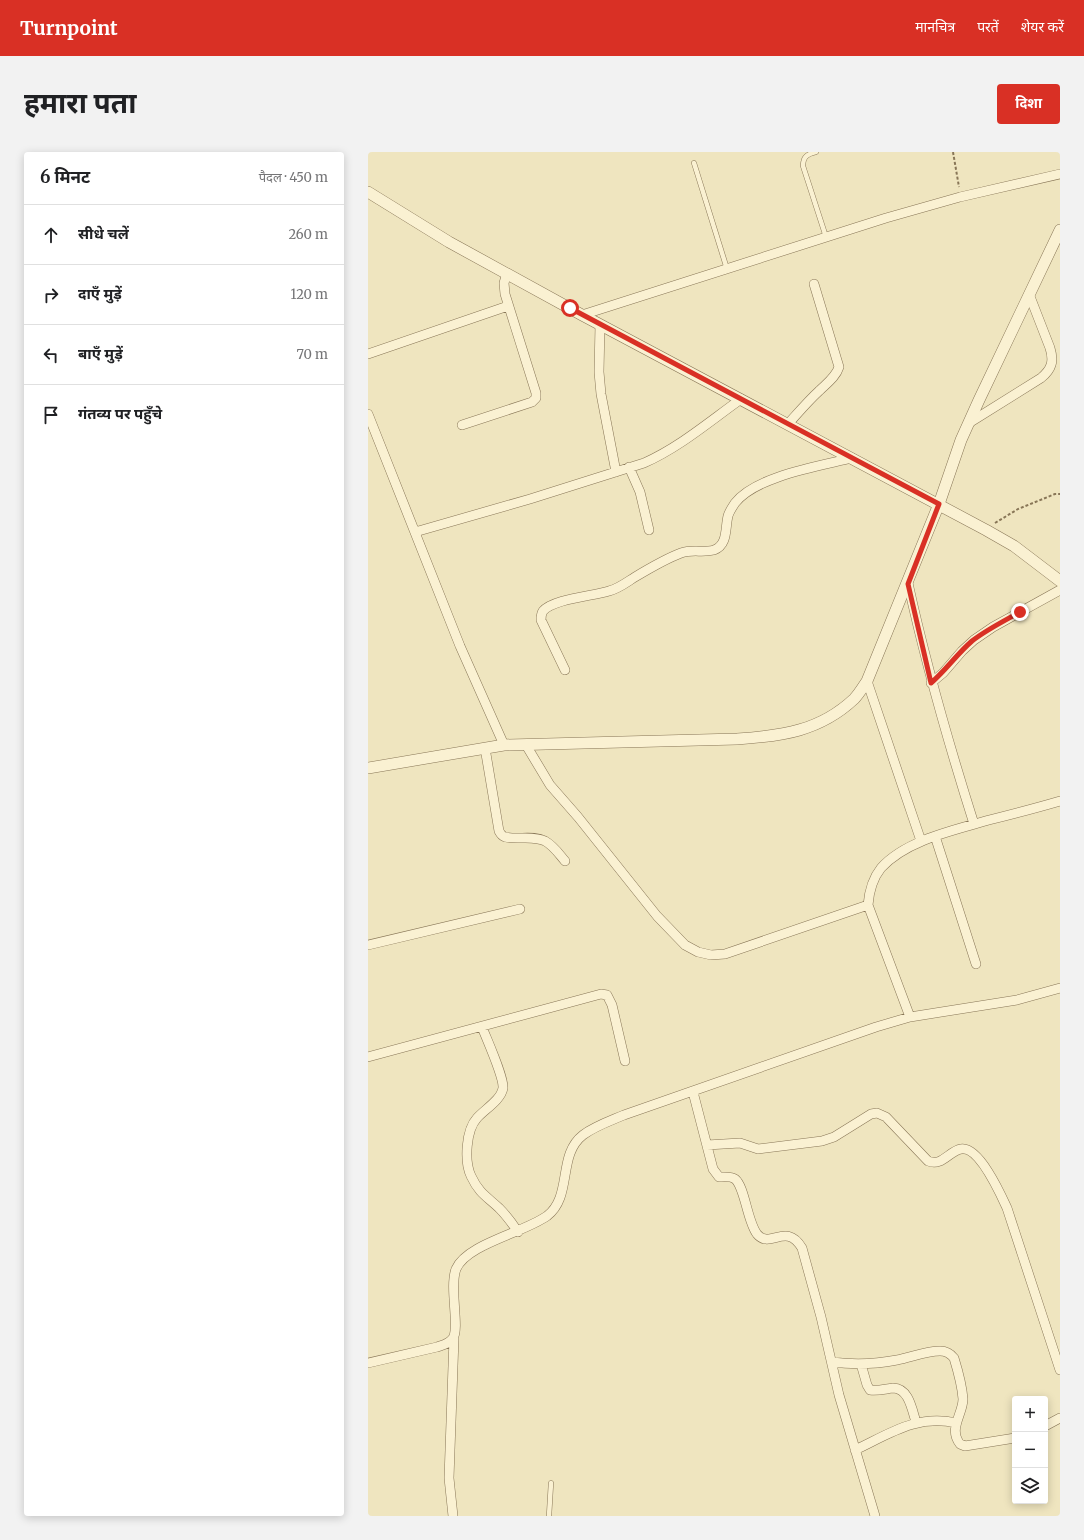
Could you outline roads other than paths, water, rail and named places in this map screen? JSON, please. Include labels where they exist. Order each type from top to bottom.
[{"type":"street","points":[[582,315],[826,237],[960,197],[1060,174]]},
{"type":"street","points":[[368,192],[449,242],[600,325],[986,530],[1014,546],[1060,581]]},
{"type":"street","points":[[368,768],[504,745],[773,737],[796,732],[836,713],[854,698],[867,682],[908,584],[969,423],[1060,230]]},
{"type":"street","points":[[462,425],[532,402],[536,398],[536,393],[505,294],[504,283],[507,273]]},
{"type":"street","points":[[788,424],[818,391],[833,378],[838,372],[839,368],[814,284]]},
{"type":"street","points":[[969,423],[1041,378],[1048,373],[1052,366],[1050,348],[1029,294]]},
{"type":"street","points":[[368,354],[508,306]]},
{"type":"street","points":[[600,325],[599,372],[601,394],[616,472]]},
{"type":"street","points":[[415,532],[523,501],[629,468],[659,456],[741,399]]},
{"type":"street","points":[[368,414],[460,646],[504,745]]},
{"type":"street","points":[[564,670],[540,620],[541,614],[544,610],[570,600],[618,588],[643,572],[683,552],[714,550],[721,546],[725,538],[728,514],[736,502],[758,485],[779,477],[852,458]]},
{"type":"street","points":[[629,468],[640,492],[649,530]]},
{"type":"street","points":[[908,584],[931,683],[974,824]]},
{"type":"street","points":[[931,683],[943,673],[962,651],[974,640],[1060,590]]},
{"type":"street","points":[[867,682],[921,841]]},
{"type":"street","points":[[526,745],[550,785],[578,817],[657,916],[685,944],[698,952],[711,955],[725,954],[868,905]]},
{"type":"street","points":[[485,748],[499,831],[501,835],[505,837],[532,838],[545,841],[554,848],[565,861]]},
{"type":"street","points":[[910,1017],[868,905],[870,890],[881,869],[899,854],[921,841],[974,824],[1060,801]]},
{"type":"street","points":[[935,836],[976,964]]},
{"type":"street","points":[[368,945],[520,909]]},
{"type":"street","points":[[453,1516],[450,1478],[455,1327],[453,1283],[457,1268],[467,1255],[479,1247],[518,1232],[547,1215],[556,1205],[562,1192],[566,1167],[571,1149],[582,1136],[598,1126],[624,1115],[693,1092],[876,1026],[910,1017],[1018,1000],[1060,988]]},
{"type":"street","points":[[368,1057],[601,994],[607,995],[612,1006],[625,1061]]},
{"type":"street","points":[[482,1027],[503,1087],[500,1096],[476,1119],[468,1138],[466,1156],[470,1174],[478,1189],[503,1212],[518,1232]]},
{"type":"street","points":[[693,1092],[716,1173],[719,1177],[730,1177],[738,1183],[752,1226],[757,1235],[767,1240],[779,1236],[793,1237],[798,1241],[802,1248],[814,1287],[839,1395],[875,1516]]},
{"type":"street","points":[[707,1145],[740,1143],[758,1149],[822,1141],[834,1137],[872,1114],[877,1113],[886,1117],[928,1161],[936,1163],[961,1149],[973,1152],[986,1168],[997,1186],[1007,1208],[1060,1370]]},
{"type":"street","points":[[368,1363],[437,1347],[447,1344],[454,1338]]},
{"type":"street","points":[[832,1362],[861,1364],[897,1360],[935,1352],[946,1352],[951,1354],[957,1367],[963,1400],[956,1423],[957,1441],[965,1446],[1012,1438]]},
{"type":"street","points":[[861,1364],[870,1390],[877,1391],[893,1388],[901,1389],[905,1394],[916,1422]]},
{"type":"street","points":[[1048,1424],[1060,1418]]},
{"type":"street","points":[[855,1450],[916,1422],[944,1421],[956,1423]]},
{"type":"lane","points":[[816,152],[806,156],[803,160],[803,166],[826,237]]},
{"type":"lane","points":[[694,163],[727,269]]},
{"type":"lane","points":[[549,1516],[552,1483]]}]
